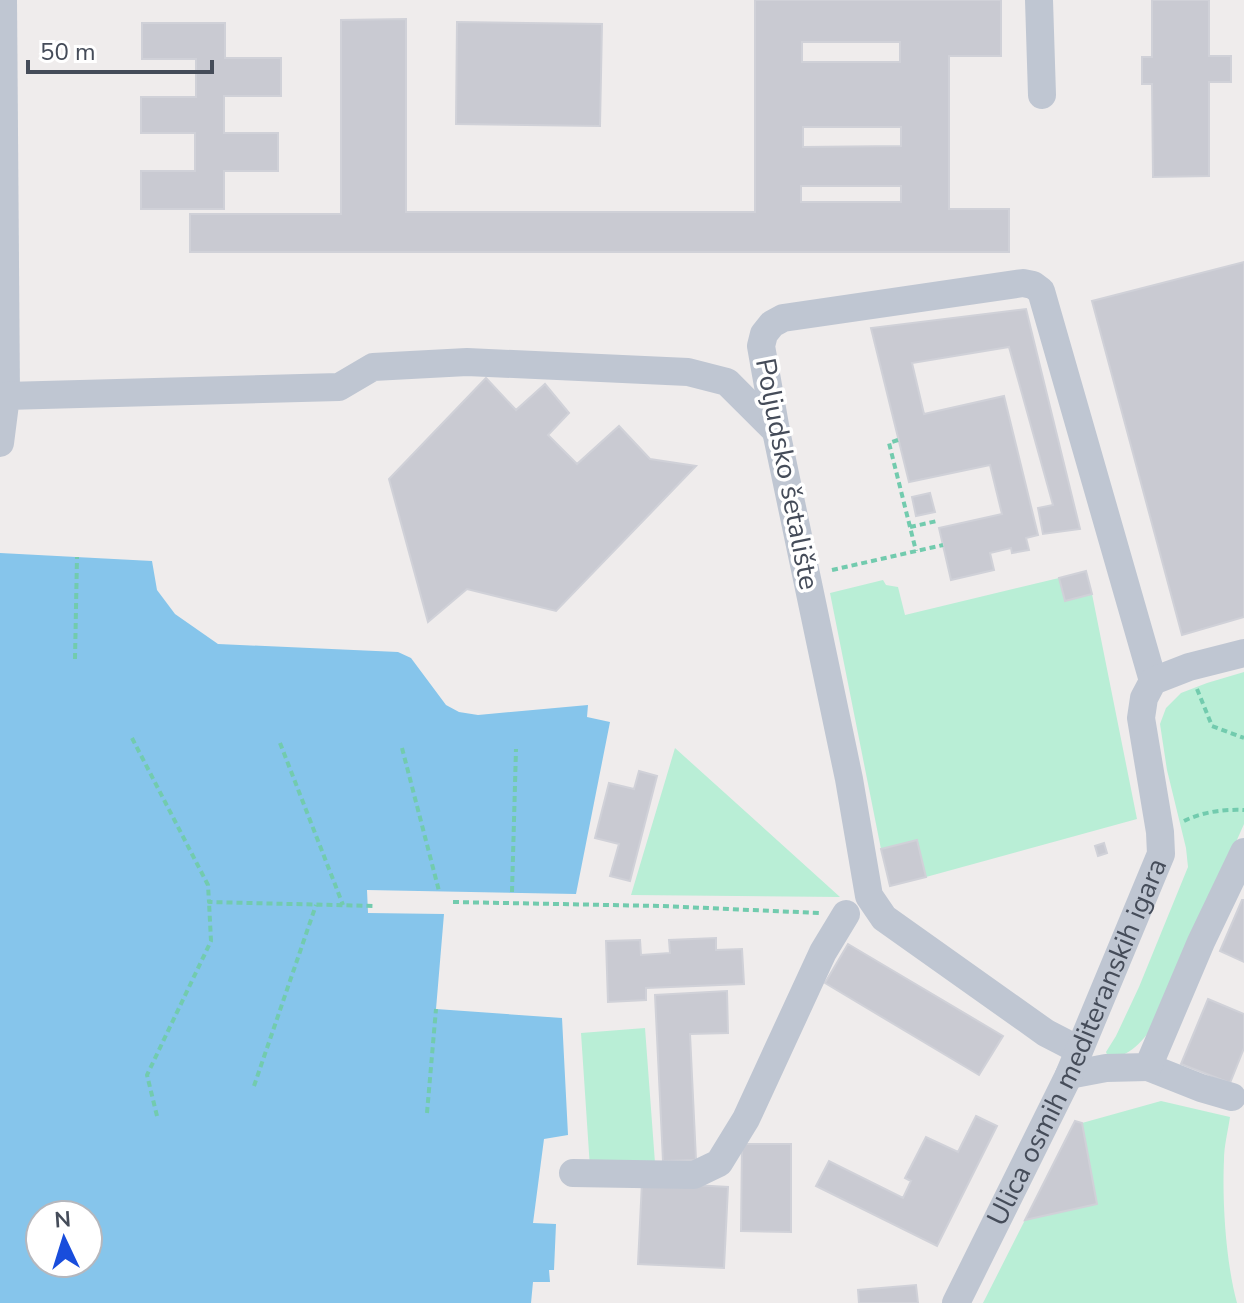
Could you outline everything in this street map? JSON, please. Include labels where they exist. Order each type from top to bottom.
[{"type":"street","points":[[0,443],[6,396],[3,0]]},
{"type":"street","points":[[1039,0],[1042,95]]},
{"type":"street","name":"Poljudsko šetalište","points":[[1074,1062],[1046,1033],[884,918],[869,896],[849,779],[761,346],[764,334],[772,324],[783,318],[834,309],[1023,283],[1041,291],[1153,681]]},
{"type":"street","points":[[6,396],[339,387],[373,367],[467,362],[688,372],[727,382],[776,431]]},
{"type":"street","points":[[1153,681],[1189,667],[1244,653]]},
{"type":"street","name":"Ulica osmih mediteranskih igara","points":[[956,1303],[1074,1062],[1161,854],[1141,718],[1144,698],[1153,681]]},
{"type":"street","points":[[1148,1067],[1201,942],[1244,852]]},
{"type":"street","points":[[573,1173],[694,1175],[719,1163],[746,1119],[840,914],[884,918]]},
{"type":"street","points":[[1074,1062],[1106,1068],[1148,1067],[1232,1097]]},
{"type":"path","points":[[898,440],[889,443],[916,551]]},
{"type":"path","points":[[910,527],[937,521]]},
{"type":"path","points":[[807,576],[943,545]]},
{"type":"path","points":[[75,659],[77,557]]},
{"type":"path","points":[[1189,667],[1212,726],[1244,738]]},
{"type":"path","points":[[132,738],[208,885],[211,941],[147,1075],[157,1116]]},
{"type":"path","points":[[280,743],[343,905]]},
{"type":"path","points":[[402,748],[439,891]]},
{"type":"path","points":[[512,892],[516,749]]},
{"type":"path","points":[[1193,816],[1228,809],[1244,810]]},
{"type":"path","points":[[209,902],[374,906]]},
{"type":"path","points":[[453,902],[648,905],[840,914]]},
{"type":"path","points":[[254,1086],[316,905]]},
{"type":"path","points":[[427,1113],[436,1009]]},
{"type":"green space","points":[[1059,578],[1065,601],[1092,594],[1137,819],[926,877],[917,840],[881,849],[830,593],[883,580],[886,585],[898,587],[905,615]]},
{"type":"green space","points":[[1244,672],[1244,824],[1158,1018],[1131,1050],[1108,1057],[1106,1052],[1139,987],[1188,867],[1160,724],[1166,708],[1181,693]]},
{"type":"green space","points":[[675,748],[840,897],[631,895]]},
{"type":"green space","points":[[645,1028],[655,1163],[590,1168],[581,1033]]},
{"type":"green space","points":[[1161,1101],[1230,1117],[1224,1155],[1224,1213],[1237,1303],[983,1303],[1025,1220],[1097,1204],[1082,1123]]},
{"type":"water","points":[[0,553],[152,561],[157,590],[175,614],[218,644],[398,652],[411,658],[446,705],[459,712],[478,715],[588,705],[587,717],[610,722],[576,894],[367,890],[368,913],[444,914],[436,1009],[562,1018],[568,1135],[544,1139],[533,1223],[556,1224],[554,1270],[549,1270],[550,1282],[533,1282],[531,1303],[0,1303]]},
{"type":"building","points":[[755,0],[1001,0],[1001,56],[949,56],[949,209],[1009,209],[1009,252],[190,252],[190,214],[341,214],[341,20],[406,19],[406,212],[755,212]],"holes":[[[802,42],[900,42],[900,62],[802,62]],[[803,127],[901,127],[901,146],[803,147]],[[801,186],[901,186],[901,202],[801,202]]]},
{"type":"building","points":[[1152,0],[1209,0],[1209,56],[1231,56],[1231,82],[1209,82],[1209,176],[1153,177],[1152,84],[1142,84],[1142,57],[1152,57]]},
{"type":"building","points":[[457,22],[602,24],[600,126],[456,124]]},
{"type":"building","points":[[142,23],[225,23],[225,58],[281,58],[281,96],[224,96],[224,133],[278,133],[278,171],[224,171],[224,209],[141,209],[141,171],[195,171],[195,133],[141,133],[141,97],[196,97],[196,59],[142,59]]},
{"type":"building","points":[[1244,262],[1244,617],[1182,635],[1092,301]]},
{"type":"building","points":[[1026,309],[1080,529],[1043,534],[1038,508],[1053,505],[1009,347],[912,363],[924,414],[1004,396],[1038,535],[1026,538],[1029,550],[1012,553],[1011,548],[990,553],[994,570],[951,580],[939,528],[1002,514],[990,465],[909,482],[871,328]]},
{"type":"building","points":[[486,378],[516,410],[545,384],[569,413],[548,435],[577,464],[619,426],[650,459],[696,466],[556,611],[467,589],[428,622],[389,479]]},
{"type":"building","points":[[930,493],[935,512],[916,516],[912,497]]},
{"type":"building","points":[[1086,571],[1092,594],[1065,601],[1059,578]]},
{"type":"building","points":[[639,771],[657,776],[630,881],[610,876],[619,844],[595,838],[609,783],[634,789]]},
{"type":"building","points":[[917,840],[926,877],[890,886],[881,849]]},
{"type":"building","points":[[1104,843],[1107,853],[1098,856],[1095,846]]},
{"type":"building","points":[[1244,900],[1244,962],[1220,951]]},
{"type":"building","points":[[716,938],[716,950],[742,949],[744,984],[646,988],[646,1000],[608,1002],[606,941],[640,940],[641,955],[670,953],[669,940]]},
{"type":"building","points":[[848,944],[1003,1036],[979,1075],[825,983]]},
{"type":"building","points":[[727,991],[728,1033],[690,1034],[696,1160],[663,1161],[655,995]]},
{"type":"building","points":[[1208,999],[1244,1014],[1244,1048],[1230,1083],[1181,1064]]},
{"type":"building","points":[[976,1116],[997,1126],[937,1246],[816,1186],[829,1161],[903,1198],[911,1181],[905,1178],[926,1137],[958,1152]]},
{"type":"building","points":[[1075,1121],[1082,1123],[1097,1204],[1025,1220]]},
{"type":"building","points":[[742,1144],[791,1144],[791,1232],[741,1231]]},
{"type":"building","points":[[642,1182],[728,1187],[724,1268],[638,1264]]},
{"type":"building","points":[[916,1285],[918,1303],[859,1303],[858,1290]]}]
